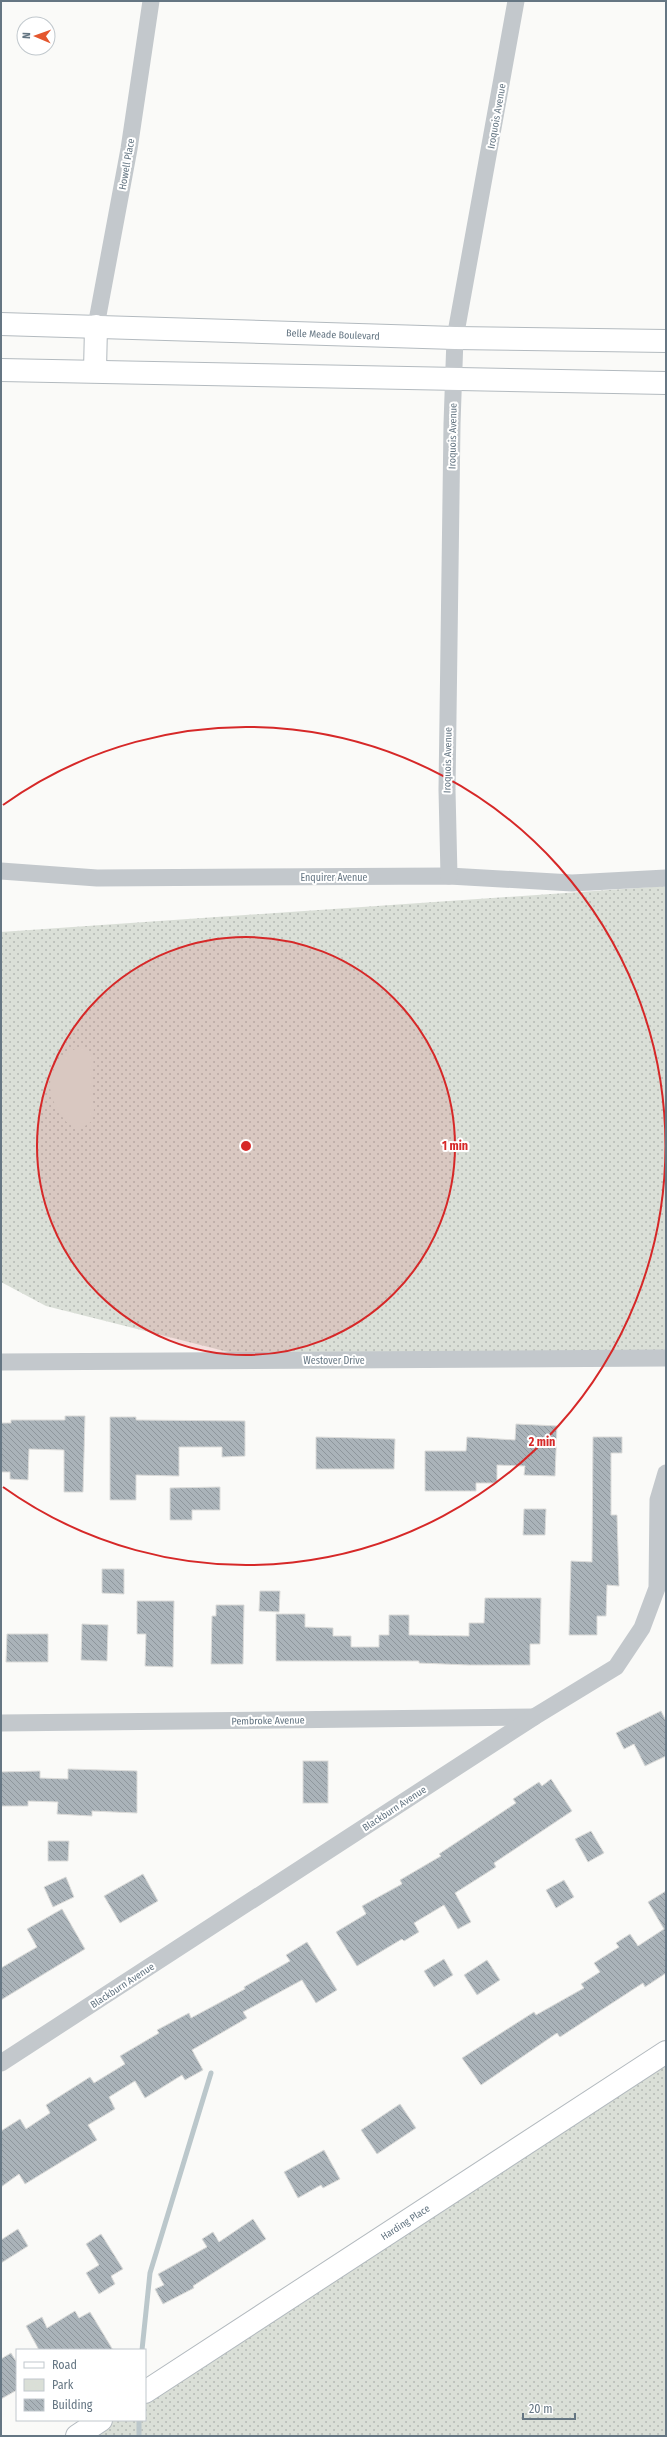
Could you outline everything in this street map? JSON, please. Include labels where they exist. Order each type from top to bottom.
[{"type":"main road","name":"Belle Meade Boulevard","points":[[1,324],[455,338],[666,341]]},
{"type":"main road","points":[[95,371],[96,326]]},
{"type":"main road","points":[[1,370],[666,383]]},
{"type":"main road","name":"Harding Place","points":[[146,2391],[666,2052]]},
{"type":"main road","points":[[77,2436],[100,2421]]},
{"type":"street","name":"Howell Place","points":[[96,326],[129,149],[151,1]]},
{"type":"street","name":"Iroquois Avenue","points":[[449,876],[447,790],[455,338],[516,1]]},
{"type":"street","name":"Enquirer Avenue","points":[[1,871],[96,878],[449,876],[572,883],[666,878]]},
{"type":"street","name":"Westover Drive","points":[[1,1362],[666,1358]]},
{"type":"street","name":"Blackburn Avenue","points":[[1,2063],[534,1717],[616,1667],[642,1628],[657,1588],[658,1500],[666,1473]]},
{"type":"street","name":"Pembroke Avenue","points":[[1,1723],[534,1717]]},
{"type":"green space","points":[[666,886],[666,1358],[264,1361],[46,1306],[1,1282],[1,932]]},
{"type":"green space","points":[[78,1048],[85,1049],[90,1052],[93,1057],[94,1062],[91,1090],[94,1110],[91,1122],[86,1125],[75,1127],[66,1121],[57,1108],[51,1094],[50,1080],[61,1060],[73,1050]]},
{"type":"green space","points":[[666,2063],[666,2436],[87,2436],[110,2421],[146,2421],[146,2398]]},
{"type":"building","points":[[65,1416],[85,1416],[83,1492],[64,1492],[64,1450],[29,1449],[28,1480],[10,1479],[10,1472],[1,1472],[1,1423],[11,1423],[11,1420],[65,1420]]},
{"type":"building","points":[[110,1417],[136,1417],[136,1420],[245,1421],[245,1456],[222,1457],[222,1447],[179,1447],[179,1476],[136,1475],[136,1500],[110,1500]]},
{"type":"building","points":[[516,1424],[557,1426],[555,1476],[524,1475],[525,1466],[497,1465],[497,1483],[476,1483],[476,1491],[425,1491],[425,1451],[466,1451],[467,1437],[515,1440]]},
{"type":"building","points":[[316,1437],[395,1439],[394,1469],[316,1469]]},
{"type":"building","points":[[593,1437],[622,1437],[622,1453],[611,1453],[611,1515],[617,1515],[619,1586],[607,1585],[606,1616],[597,1616],[597,1635],[569,1635],[571,1561],[592,1562]]},
{"type":"building","points":[[220,1487],[220,1510],[192,1510],[192,1520],[170,1520],[170,1488]]},
{"type":"building","points":[[524,1509],[546,1509],[545,1535],[523,1535]]},
{"type":"building","points":[[102,1569],[124,1569],[124,1594],[102,1593]]},
{"type":"building","points":[[260,1591],[280,1591],[279,1612],[259,1611]]},
{"type":"building","points":[[485,1598],[541,1598],[540,1644],[530,1644],[530,1665],[469,1665],[419,1663],[419,1661],[276,1661],[276,1614],[305,1614],[305,1627],[333,1628],[333,1636],[351,1636],[351,1647],[379,1647],[379,1635],[389,1635],[389,1615],[409,1615],[409,1635],[469,1636],[469,1623],[484,1623]]},
{"type":"building","points":[[137,1601],[174,1601],[173,1667],[145,1666],[146,1634],[137,1634]]},
{"type":"building","points":[[216,1605],[244,1605],[243,1664],[211,1664],[212,1616],[216,1616]]},
{"type":"building","points":[[82,1624],[108,1625],[107,1661],[81,1660]]},
{"type":"building","points":[[7,1634],[48,1634],[48,1662],[6,1662]]},
{"type":"building","points":[[661,1711],[666,1721],[666,1756],[645,1766],[634,1744],[624,1749],[616,1733]]},
{"type":"building","points":[[303,1761],[328,1761],[328,1803],[303,1803]]},
{"type":"building","points":[[68,1769],[137,1771],[137,1813],[92,1811],[92,1816],[57,1814],[58,1802],[28,1801],[28,1806],[1,1806],[1,1772],[40,1771],[40,1778],[68,1779]]},
{"type":"building","points":[[551,1779],[572,1811],[494,1863],[496,1867],[455,1893],[471,1922],[458,1929],[444,1905],[414,1923],[419,1932],[404,1941],[402,1939],[357,1966],[336,1932],[366,1914],[362,1906],[402,1884],[400,1880],[441,1856],[439,1854],[516,1803],[513,1799],[539,1782],[542,1786]]},
{"type":"building","points":[[591,1831],[604,1853],[588,1862],[575,1839]]},
{"type":"building","points":[[48,1841],[69,1841],[68,1861],[48,1861]]},
{"type":"building","points":[[143,1874],[158,1901],[120,1923],[104,1896]]},
{"type":"building","points":[[66,1877],[74,1897],[53,1907],[44,1887]]},
{"type":"building","points":[[564,1880],[574,1897],[556,1908],[546,1890]]},
{"type":"building","points":[[666,1891],[666,1973],[645,1987],[643,1983],[560,2037],[557,2033],[481,2085],[462,2058],[534,2012],[536,2015],[584,1988],[581,1984],[600,1972],[594,1963],[619,1947],[616,1943],[630,1934],[638,1946],[664,1929],[648,1902]]},
{"type":"building","points":[[62,1909],[85,1949],[1,2000],[1,1968],[37,1947],[27,1929]]},
{"type":"building","points":[[307,1942],[337,1990],[316,2003],[302,1980],[243,2012],[247,2018],[192,2050],[203,2070],[185,2080],[182,2075],[145,2098],[135,2081],[109,2097],[115,2109],[88,2125],[97,2140],[25,2184],[19,2174],[1,2187],[1,2131],[20,2119],[26,2129],[50,2113],[46,2105],[90,2077],[94,2083],[125,2064],[120,2056],[159,2033],[157,2030],[189,2013],[191,2018],[245,1989],[244,1987],[290,1961],[286,1955]]},
{"type":"building","points":[[444,1959],[453,1975],[434,1987],[424,1971]]},
{"type":"building","points":[[487,1960],[500,1980],[477,1995],[464,1975]]},
{"type":"building","points":[[400,2104],[416,2128],[377,2154],[361,2130]]},
{"type":"building","points":[[324,2150],[340,2179],[323,2188],[321,2185],[298,2198],[284,2172]]},
{"type":"building","points":[[253,2219],[266,2239],[193,2286],[194,2288],[163,2304],[155,2289],[164,2285],[158,2274],[207,2247],[202,2239],[213,2232],[219,2242]]},
{"type":"building","points":[[18,2229],[28,2246],[1,2263],[1,2240]]},
{"type":"building","points":[[101,2234],[123,2269],[111,2276],[115,2284],[99,2294],[86,2273],[99,2265],[86,2244]]},
{"type":"building","points":[[75,2311],[79,2318],[90,2312],[112,2349],[38,2349],[26,2326],[42,2317],[47,2328]]},
{"type":"building","points":[[11,2353],[16,2361],[16,2391],[1,2399],[1,2359]]},
{"type":"waterway","points":[[142,2349],[150,2273],[211,2073]]},
{"type":"waterway","points":[[139,2421],[139,2436]]}]
